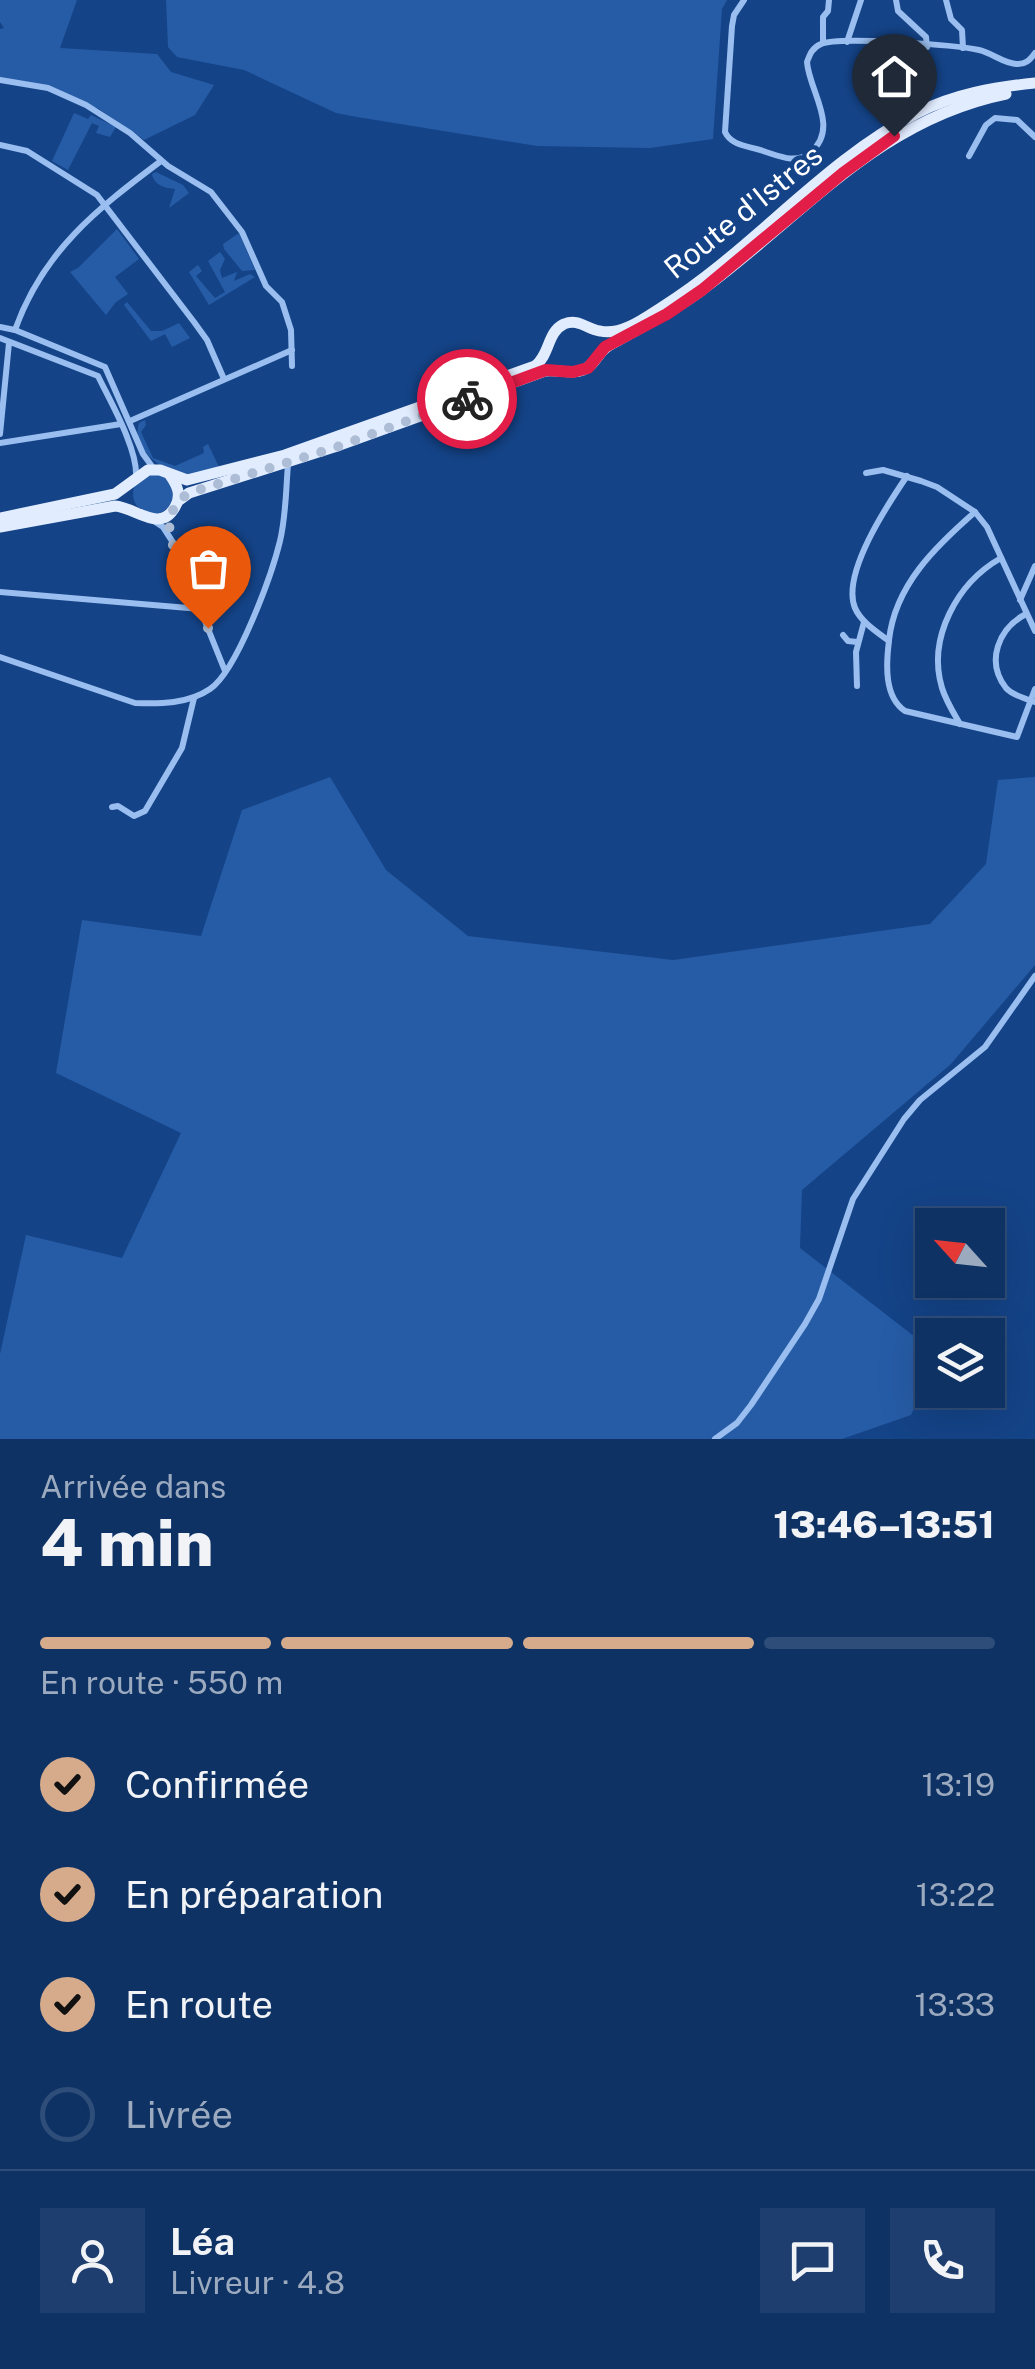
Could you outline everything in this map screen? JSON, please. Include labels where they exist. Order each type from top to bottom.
[{"type":"main road","name":"Route d'Istres","points":[[592,329],[612,332],[626,328],[686,291],[862,147],[919,112],[978,91],[1035,82]]},
{"type":"main road","name":"Route d'Istres","points":[[598,355],[605,347],[702,290],[843,173],[894,136],[982,98],[1035,90]]},
{"type":"main road","points":[[0,518],[116,494],[155,470],[187,480],[285,455],[535,366],[544,359],[553,333],[566,323],[584,324],[599,341],[594,362],[581,371],[546,370],[288,463],[189,493],[152,520],[134,509],[116,506],[0,527]]},
{"type":"main road","points":[[549,347],[551,357],[565,370]]},
{"type":"main road","points":[[170,476],[178,490],[174,507]]},
{"type":"main road","points":[[134,480],[129,496],[134,509]]},
{"type":"street","points":[[744,0],[732,26],[724,120],[729,140],[788,159],[801,157],[814,148],[824,126],[808,70],[810,54],[822,43],[964,48],[1020,65],[1035,53]]},
{"type":"street","points":[[822,43],[823,17],[829,0]]},
{"type":"street","points":[[848,42],[861,0]]},
{"type":"street","points":[[896,0],[898,12],[926,37],[927,46]]},
{"type":"street","points":[[946,0],[951,18],[962,30],[964,48]]},
{"type":"street","points":[[0,80],[48,88],[86,105],[212,192],[242,232],[260,278],[282,302],[291,330],[292,366]]},
{"type":"street","points":[[969,156],[986,125],[995,118],[1016,120],[1035,137]]},
{"type":"street","points":[[0,145],[27,151],[97,195],[207,340],[224,379]]},
{"type":"street","points":[[0,434],[8,341],[38,278],[104,203],[162,161]]},
{"type":"street","points":[[8,341],[11,331]]},
{"type":"street","points":[[11,331],[104,367],[125,423],[137,469],[134,480]]},
{"type":"street","points":[[8,341],[94,373],[155,470]]},
{"type":"street","points":[[0,443],[125,423],[292,350]]},
{"type":"street","points":[[0,657],[135,702],[158,704],[194,698],[214,686],[225,672],[267,581],[280,540],[288,463]]},
{"type":"street","points":[[866,474],[883,470],[907,476],[937,487],[976,512],[987,527],[1035,631]]},
{"type":"street","points":[[889,641],[864,622],[853,603],[855,577],[868,542],[907,476]]},
{"type":"street","points":[[170,536],[174,507]]},
{"type":"street","points":[[976,512],[942,540],[903,594],[891,625],[889,683],[897,706],[905,711],[1017,737],[1035,689]]},
{"type":"street","points":[[152,520],[170,536],[225,672]]},
{"type":"street","points":[[961,725],[941,685],[940,642],[962,592],[1001,558]]},
{"type":"street","points":[[1020,600],[1035,566]]},
{"type":"street","points":[[0,592],[200,609]]},
{"type":"street","points":[[1026,614],[1008,625],[994,655],[994,664],[1008,690],[1033,702]]},
{"type":"street","points":[[857,686],[857,642],[864,622]]},
{"type":"street","points":[[843,635],[848,641],[857,642]]},
{"type":"street","points":[[112,806],[134,816],[145,811],[182,748],[194,698]]},
{"type":"street","points":[[715,1439],[737,1423],[752,1405],[805,1324],[819,1299],[853,1199],[904,1119],[920,1100],[990,1040],[1035,976]]},
{"type":"shaded area","points":[[0,0],[77,0],[60,48],[157,54],[171,72],[214,85],[195,115],[144,140],[99,109],[54,88],[0,78],[0,29],[4,28],[0,22]]},
{"type":"shaded area","points":[[166,0],[727,0],[722,9],[713,139],[650,148],[537,146],[336,113],[244,70],[177,57],[168,47]]},
{"type":"shaded area","points":[[74,113],[88,119],[91,115],[116,127],[110,137],[96,133],[99,126],[92,123],[68,170],[52,161]]},
{"type":"shaded area","points":[[156,172],[183,185],[189,193],[169,208],[175,189],[158,184],[152,174]]},
{"type":"shaded area","points":[[117,229],[139,259],[115,277],[128,294],[106,315],[70,272]]},
{"type":"shaded area","points":[[239,233],[255,270],[242,271],[224,249],[223,244]]},
{"type":"shaded area","points":[[220,252],[225,259],[220,270],[222,278],[237,272],[234,281],[250,274],[255,277],[209,305],[189,272],[198,265],[202,271],[196,276],[215,298],[225,292],[208,261]]},
{"type":"shaded area","points":[[127,302],[151,331],[162,331],[179,323],[190,338],[172,347],[165,334],[151,341],[124,305]]},
{"type":"shaded area","points":[[145,420],[141,432],[153,458],[175,466],[204,453],[203,447],[208,444],[219,467],[183,475],[163,467],[148,455],[139,440],[139,423]]},
{"type":"shaded area","points":[[153,474],[167,480],[173,494],[167,508],[153,514],[139,508],[133,494],[139,480]]},
{"type":"shaded area","points":[[330,777],[386,870],[468,936],[673,960],[930,924],[986,864],[998,780],[1035,777],[1035,965],[951,1064],[802,1190],[800,1248],[915,1337],[915,1406],[911,1415],[842,1439],[0,1439],[0,1354],[26,1235],[122,1258],[181,1133],[56,1073],[82,920],[201,936],[242,810]]},
{"type":"way so far","points":[[208,628],[170,536],[171,512],[178,501],[189,493],[334,448],[467,399]]},
{"type":"route","points":[[467,399],[546,370],[573,372],[588,368],[605,347],[702,290],[843,173],[894,136]]}]
